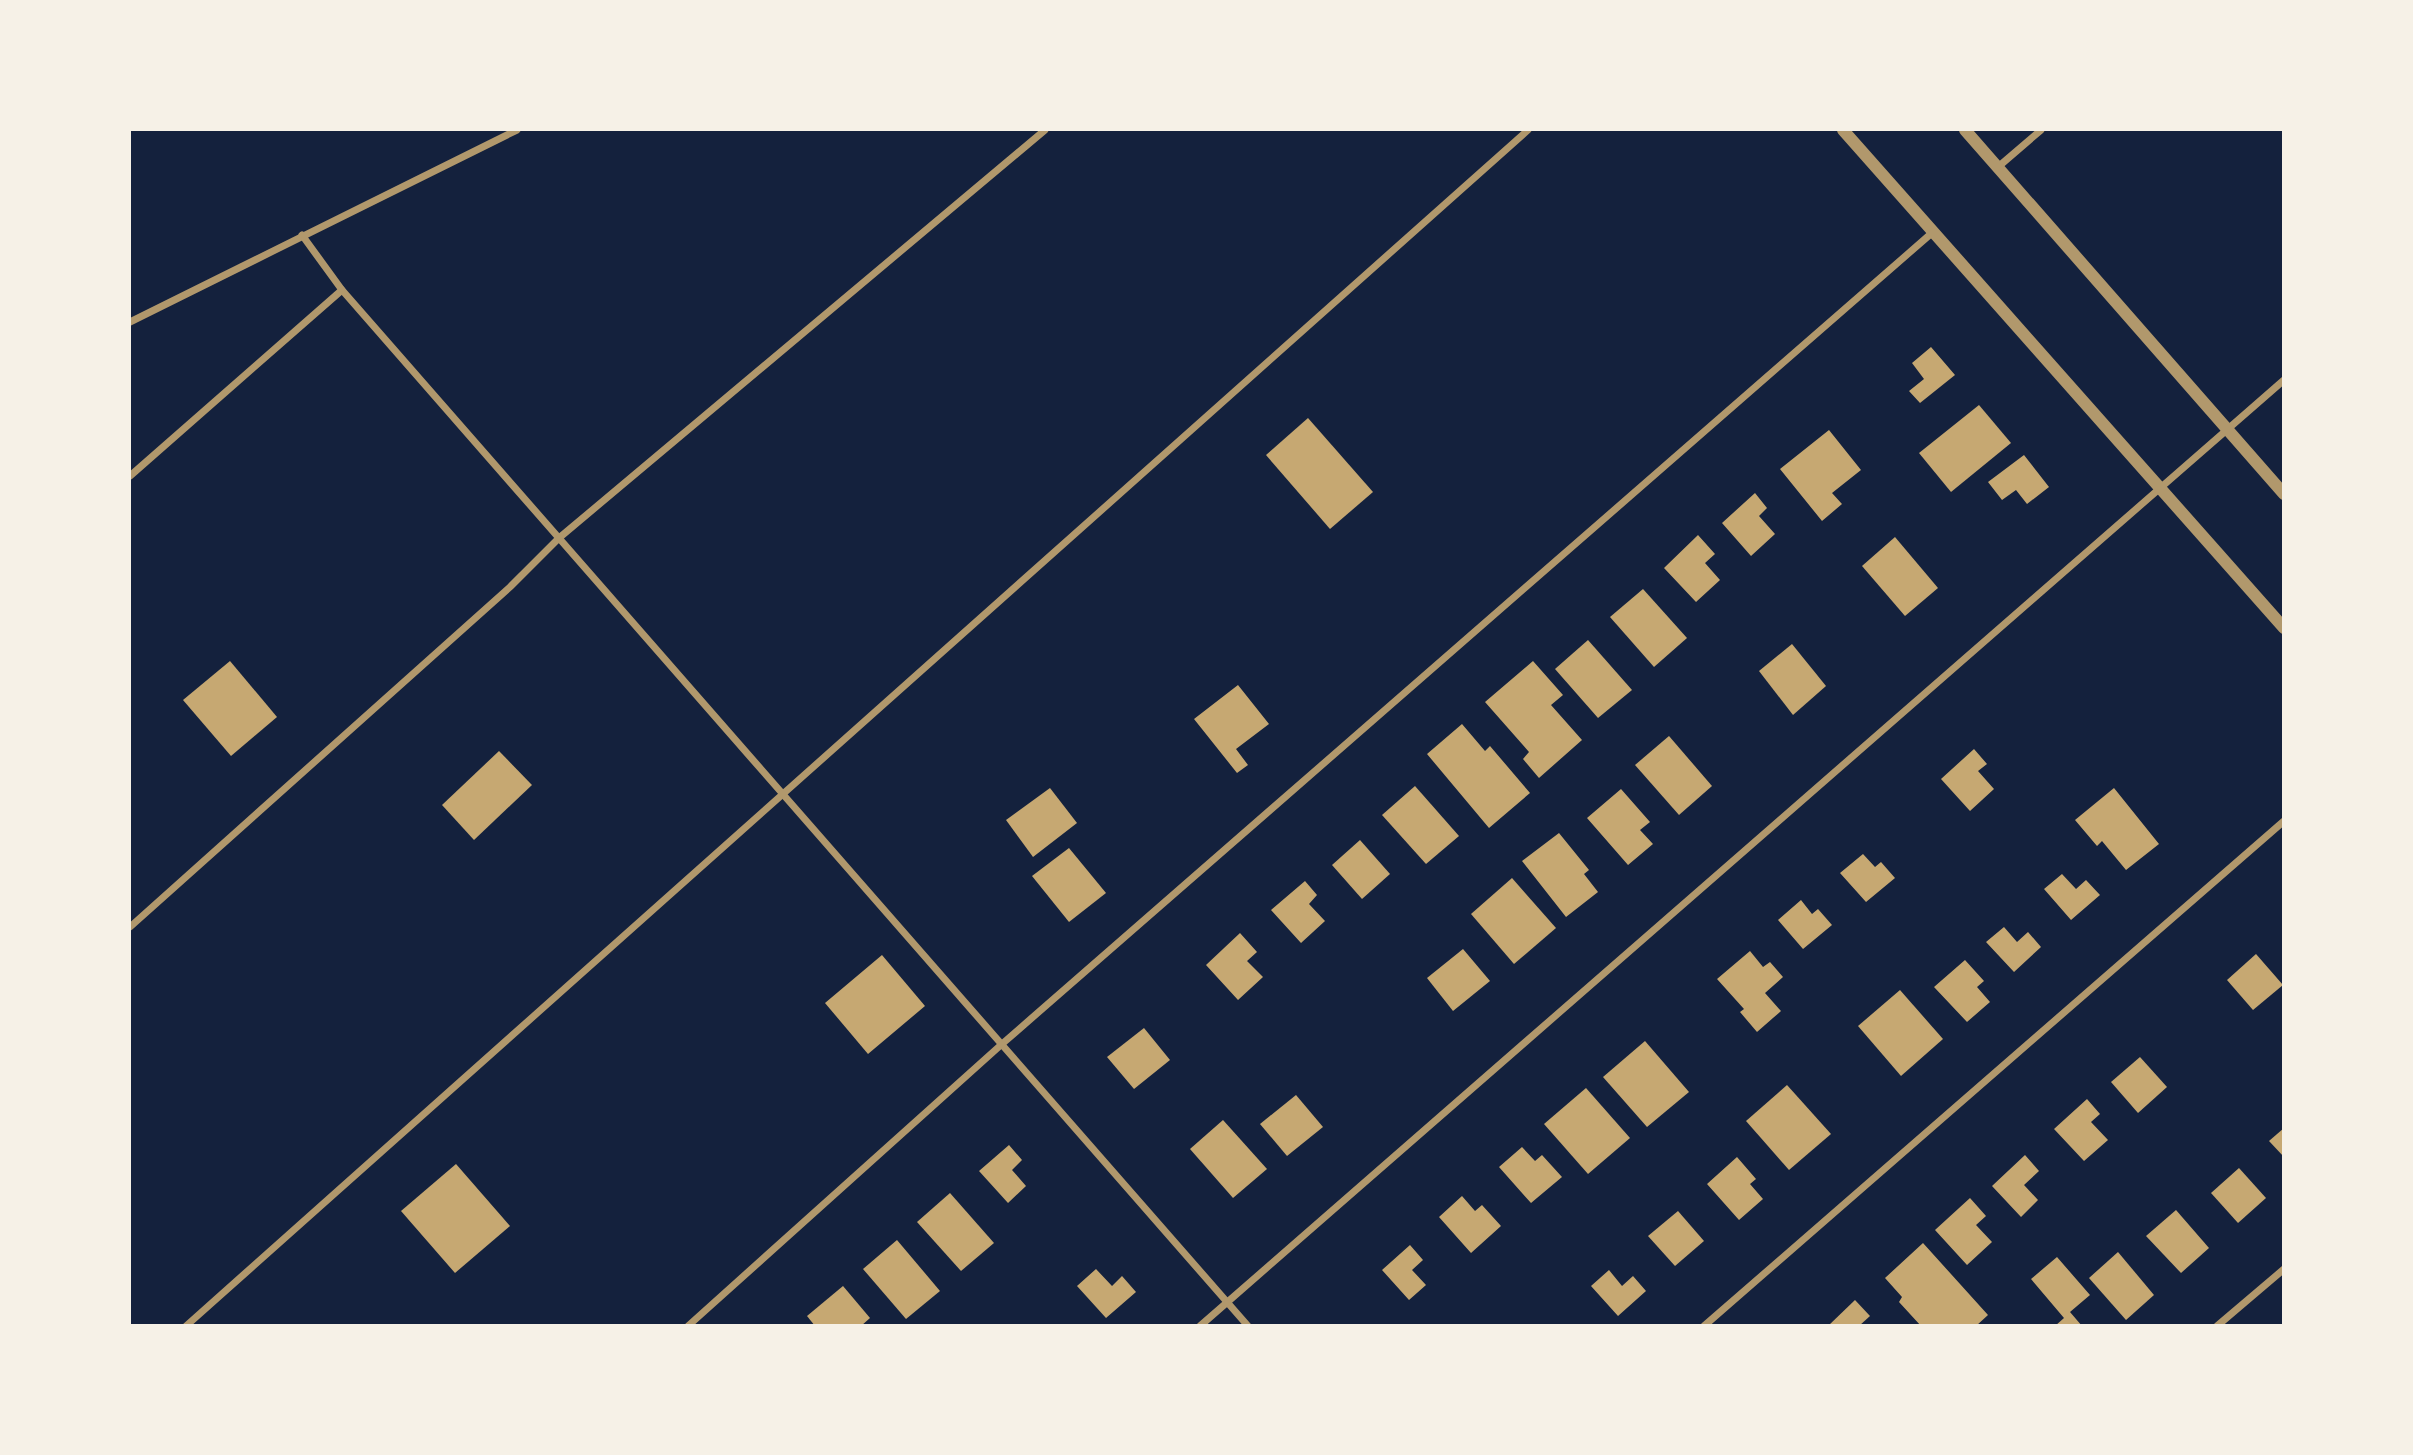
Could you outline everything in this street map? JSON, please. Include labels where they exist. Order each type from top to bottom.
[{"type":"street","points":[[130,322],[517,130]]},
{"type":"street","points":[[130,927],[510,587],[559,538],[1045,130]]},
{"type":"street","points":[[186,1325],[1528,130]]},
{"type":"street","points":[[1843,130],[2284,628]]},
{"type":"street","points":[[1965,130],[2284,494]]},
{"type":"street","points":[[1998,167],[2041,130]]},
{"type":"street","points":[[688,1325],[1002,1044],[1933,232]]},
{"type":"street","points":[[302,235],[342,289],[1248,1325]]},
{"type":"street","points":[[130,476],[342,289]]},
{"type":"street","points":[[1200,1325],[2284,380]]},
{"type":"street","points":[[1704,1325],[2284,821]]},
{"type":"street","points":[[2217,1325],[2284,1269]]},
{"type":"building","points":[[1931,347],[1955,375],[1920,403],[1909,391],[1924,379],[1912,363]]},
{"type":"building","points":[[1979,405],[2011,443],[1951,492],[1919,453]]},
{"type":"building","points":[[1308,418],[1373,492],[1330,529],[1266,455]]},
{"type":"building","points":[[1829,430],[1861,470],[1832,493],[1842,504],[1822,521],[1780,469]]},
{"type":"building","points":[[2024,455],[2049,487],[2027,504],[2016,490],[2002,500],[1988,482]]},
{"type":"building","points":[[1755,493],[1767,508],[1759,516],[1775,534],[1751,556],[1722,523]]},
{"type":"building","points":[[1698,535],[1715,554],[1705,563],[1720,580],[1696,602],[1664,568]]},
{"type":"building","points":[[1895,537],[1938,588],[1905,616],[1862,566]]},
{"type":"building","points":[[1643,589],[1687,638],[1654,667],[1610,617]]},
{"type":"building","points":[[1588,640],[1632,690],[1598,718],[1555,669]]},
{"type":"building","points":[[1792,644],[1826,686],[1793,715],[1759,671]]},
{"type":"building","points":[[230,661],[277,717],[231,756],[183,700]]},
{"type":"building","points":[[1533,661],[1563,695],[1551,705],[1582,740],[1539,778],[1523,759],[1529,752],[1485,702]]},
{"type":"building","points":[[1238,685],[1269,724],[1236,749],[1248,765],[1237,773],[1194,719]]},
{"type":"building","points":[[1462,724],[1485,751],[1490,746],[1530,793],[1489,828],[1427,754]]},
{"type":"building","points":[[1669,736],[1712,786],[1679,815],[1635,765]]},
{"type":"building","points":[[1974,749],[1987,764],[1978,771],[1994,789],[1970,811],[1941,779]]},
{"type":"building","points":[[499,751],[532,785],[474,840],[442,805]]},
{"type":"building","points":[[1415,786],[1459,836],[1426,864],[1382,815]]},
{"type":"building","points":[[1050,788],[1077,823],[1033,857],[1006,820]]},
{"type":"building","points":[[2114,788],[2159,844],[2126,870],[2102,841],[2097,846],[2075,820]]},
{"type":"building","points":[[1621,789],[1650,822],[1640,830],[1653,844],[1628,865],[1587,818]]},
{"type":"building","points":[[1559,833],[1589,870],[1584,874],[1598,892],[1566,917],[1522,861]]},
{"type":"building","points":[[1360,840],[1390,874],[1362,899],[1332,865]]},
{"type":"building","points":[[1069,848],[1106,893],[1069,922],[1032,876]]},
{"type":"building","points":[[1863,854],[1875,867],[1881,862],[1895,878],[1866,902],[1840,873]]},
{"type":"building","points":[[2062,874],[2076,889],[2086,880],[2100,895],[2071,920],[2044,889]]},
{"type":"building","points":[[1512,878],[1556,928],[1514,964],[1471,914]]},
{"type":"building","points":[[1305,881],[1317,895],[1309,904],[1325,921],[1301,943],[1271,910]]},
{"type":"building","points":[[1801,900],[1812,914],[1818,909],[1832,925],[1803,949],[1778,920]]},
{"type":"building","points":[[2004,927],[2017,942],[2028,932],[2041,947],[2014,972],[1986,942]]},
{"type":"building","points":[[1240,933],[1257,952],[1247,961],[1263,977],[1238,1000],[1206,965]]},
{"type":"building","points":[[1463,949],[1490,981],[1453,1011],[1427,978]]},
{"type":"building","points":[[1750,951],[1763,967],[1770,962],[1783,977],[1765,993],[1781,1011],[1757,1032],[1740,1012],[1744,1009],[1717,979]]},
{"type":"building","points":[[2256,954],[2283,985],[2253,1010],[2227,980]]},
{"type":"building","points":[[882,955],[925,1006],[868,1054],[825,1003]]},
{"type":"building","points":[[1965,960],[1984,981],[1977,987],[1990,1002],[1967,1022],[1934,987]]},
{"type":"building","points":[[1900,990],[1943,1039],[1901,1076],[1858,1026]]},
{"type":"building","points":[[1144,1028],[1170,1060],[1134,1089],[1107,1057]]},
{"type":"building","points":[[1645,1041],[1689,1092],[1647,1127],[1603,1077]]},
{"type":"building","points":[[2140,1057],[2167,1087],[2138,1113],[2111,1082]]},
{"type":"building","points":[[1787,1085],[1831,1134],[1789,1170],[1746,1121]]},
{"type":"building","points":[[1586,1088],[1630,1138],[1588,1174],[1544,1124]]},
{"type":"building","points":[[1296,1095],[1323,1127],[1287,1156],[1260,1124]]},
{"type":"building","points":[[2087,1099],[2100,1114],[2091,1122],[2108,1140],[2084,1161],[2054,1129]]},
{"type":"building","points":[[1223,1120],[1267,1169],[1233,1198],[1190,1149]]},
{"type":"building","points":[[2284,1128],[2284,1157],[2269,1141]]},
{"type":"building","points":[[1009,1145],[1022,1160],[1012,1170],[1026,1186],[1008,1203],[979,1171]]},
{"type":"building","points":[[1522,1147],[1535,1161],[1542,1155],[1562,1177],[1531,1203],[1499,1167]]},
{"type":"building","points":[[2025,1155],[2039,1171],[2024,1185],[2038,1200],[2021,1217],[1992,1186]]},
{"type":"building","points":[[1737,1157],[1756,1179],[1750,1184],[1763,1199],[1739,1220],[1707,1184]]},
{"type":"building","points":[[456,1164],[510,1226],[455,1273],[401,1211]]},
{"type":"building","points":[[2239,1168],[2266,1198],[2238,1223],[2211,1193]]},
{"type":"building","points":[[950,1193],[994,1243],[961,1271],[917,1222]]},
{"type":"building","points":[[1462,1196],[1475,1211],[1482,1205],[1501,1226],[1471,1253],[1439,1217]]},
{"type":"building","points":[[1970,1198],[1986,1216],[1976,1225],[1992,1242],[1967,1265],[1935,1230]]},
{"type":"building","points":[[2176,1210],[2209,1248],[2181,1273],[2146,1236]]},
{"type":"building","points":[[1678,1211],[1704,1241],[1675,1266],[1648,1236]]},
{"type":"building","points":[[897,1240],[940,1291],[906,1319],[863,1269]]},
{"type":"building","points":[[1923,1243],[1988,1315],[1976,1326],[1921,1326],[1899,1302],[1902,1297],[1885,1278]]},
{"type":"building","points":[[1410,1245],[1423,1260],[1412,1270],[1426,1285],[1409,1300],[1382,1270]]},
{"type":"building","points":[[2118,1252],[2154,1295],[2126,1320],[2089,1278]]},
{"type":"building","points":[[2057,1257],[2090,1295],[2070,1312],[2082,1326],[2055,1326],[2064,1318],[2031,1279]]},
{"type":"building","points":[[1096,1269],[1112,1286],[1122,1276],[1136,1292],[1106,1318],[1077,1286]]},
{"type":"building","points":[[1609,1270],[1622,1286],[1633,1276],[1646,1291],[1618,1316],[1591,1286]]},
{"type":"building","points":[[843,1286],[870,1318],[861,1326],[815,1326],[807,1316]]},
{"type":"building","points":[[1855,1300],[1870,1316],[1859,1326],[1828,1326]]}]
